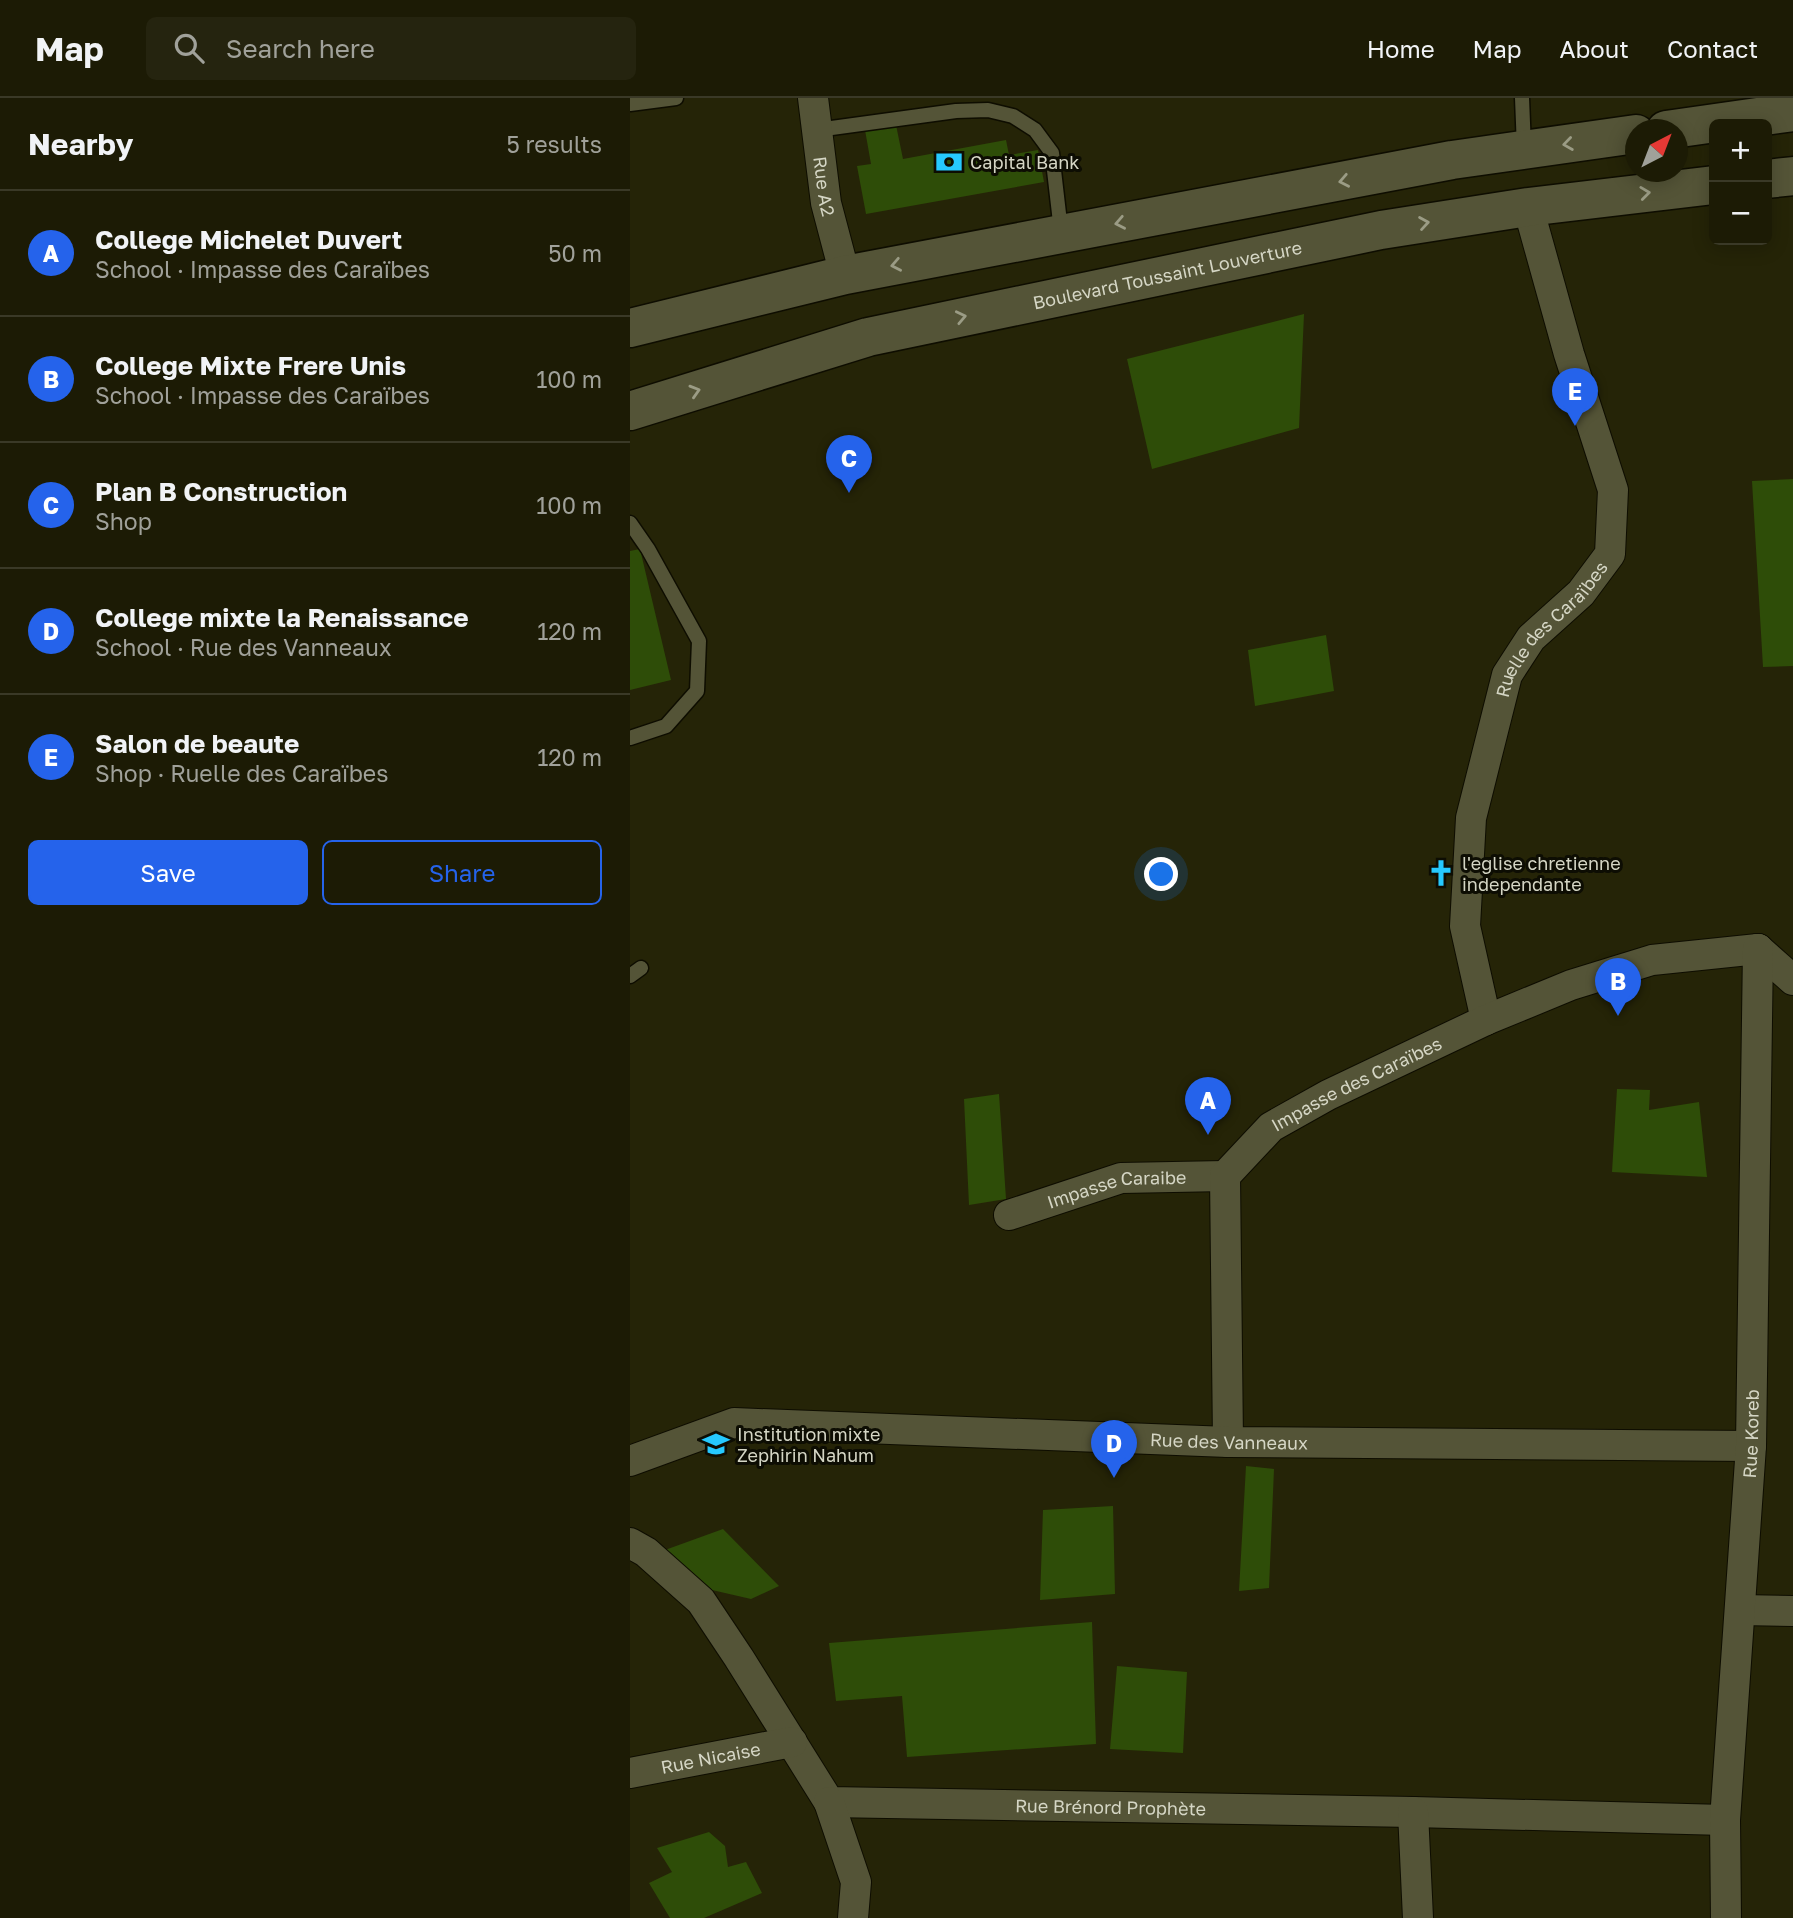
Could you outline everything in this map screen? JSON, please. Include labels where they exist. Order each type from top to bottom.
[{"type":"main road","points":[[1688,127],[1793,112]]},
{"type":"main road","points":[[630,328],[845,275],[1438,163],[1625,136]]},
{"type":"main road","points":[[1772,178],[1793,176]]},
{"type":"main road","name":"Boulevard Toussaint Louverture","points":[[630,411],[868,337],[1381,230],[1528,207],[1709,186]]},
{"type":"street","name":"Rue A2","points":[[813,98],[826,203],[845,275]]},
{"type":"street","name":"Ruelle des Caraïbes","points":[[1486,1020],[1465,926],[1471,818],[1507,675],[1531,638],[1581,593],[1610,554],[1613,490],[1569,354],[1528,207]]},
{"type":"street","name":"Impasse des Caraïbes","points":[[1225,1176],[1271,1128],[1328,1095],[1486,1020],[1571,985],[1652,960],[1758,949]]},
{"type":"street","points":[[1758,949],[1793,980]]},
{"type":"street","name":"Rue Koreb","points":[[1726,1918],[1725,1819],[1751,1446],[1758,949]]},
{"type":"street","points":[[1225,1176],[1228,1443]]},
{"type":"street","name":"Impasse Caraibe","points":[[1010,1215],[1121,1178],[1225,1176]]},
{"type":"street","name":"Rue des Vanneaux","points":[[630,1461],[734,1423],[1228,1443],[1751,1446]]},
{"type":"street","points":[[630,1543],[646,1552],[701,1601],[829,1802],[856,1882],[853,1918]]},
{"type":"street","points":[[1740,1610],[1793,1611]]},
{"type":"street","name":"Rue Nicaise","points":[[630,1773],[792,1742]]},
{"type":"street","name":"Rue Brénord Prophète","points":[[829,1802],[1725,1819]]},
{"type":"street","points":[[1413,1812],[1418,1918]]},
{"type":"lane","points":[[630,104],[676,98]]},
{"type":"lane","points":[[1522,98],[1524,150]]},
{"type":"lane","points":[[817,130],[956,111],[988,110],[1013,116],[1035,130],[1052,153],[1061,234]]},
{"type":"lane","points":[[630,523],[648,550],[698,641],[697,691],[666,726],[630,738]]},
{"type":"building","points":[[896,125],[903,159],[1006,140],[1009,155],[1038,150],[1044,182],[866,214],[857,166],[871,164],[865,130]]},
{"type":"building","points":[[1304,314],[1299,428],[1152,469],[1127,359]]},
{"type":"building","points":[[1793,479],[1793,666],[1763,667],[1752,481]]},
{"type":"building","points":[[640,549],[671,680],[630,690],[630,551]]},
{"type":"building","points":[[1326,635],[1334,691],[1255,706],[1248,650]]},
{"type":"building","points":[[1617,1089],[1650,1090],[1649,1110],[1699,1102],[1707,1177],[1612,1172]]},
{"type":"building","points":[[999,1094],[1006,1199],[969,1205],[964,1099]]},
{"type":"building","points":[[1246,1466],[1274,1469],[1269,1588],[1239,1591]]},
{"type":"building","points":[[1113,1506],[1115,1594],[1040,1600],[1043,1510]]},
{"type":"building","points":[[723,1529],[779,1586],[751,1599],[712,1590],[665,1550]]},
{"type":"building","points":[[1092,1622],[1096,1744],[907,1757],[902,1696],[836,1701],[829,1643]]},
{"type":"building","points":[[1117,1666],[1187,1672],[1183,1753],[1110,1749]]},
{"type":"building","points":[[709,1832],[725,1846],[728,1867],[746,1862],[762,1893],[704,1918],[670,1918],[649,1883],[672,1872],[657,1848]]},
{"type":"place","name":"Capital Bank","points":[[949,162]]},
{"type":"place","name":"Salon de beaute","points":[[1575,426]]},
{"type":"place","name":"Plan B Construction","points":[[849,493]]},
{"type":"place","name":"l'eglise chretienne independante","points":[[1441,873]]},
{"type":"place","name":"College Mixte Frere Unis","points":[[1618,1016]]},
{"type":"place","name":"College Michelet Duvert","points":[[1208,1135]]},
{"type":"place","name":"Institution mixte Zephirin Nahum","points":[[716,1444]]},
{"type":"place","name":"College mixte la Renaissance","points":[[1114,1478]]}]
